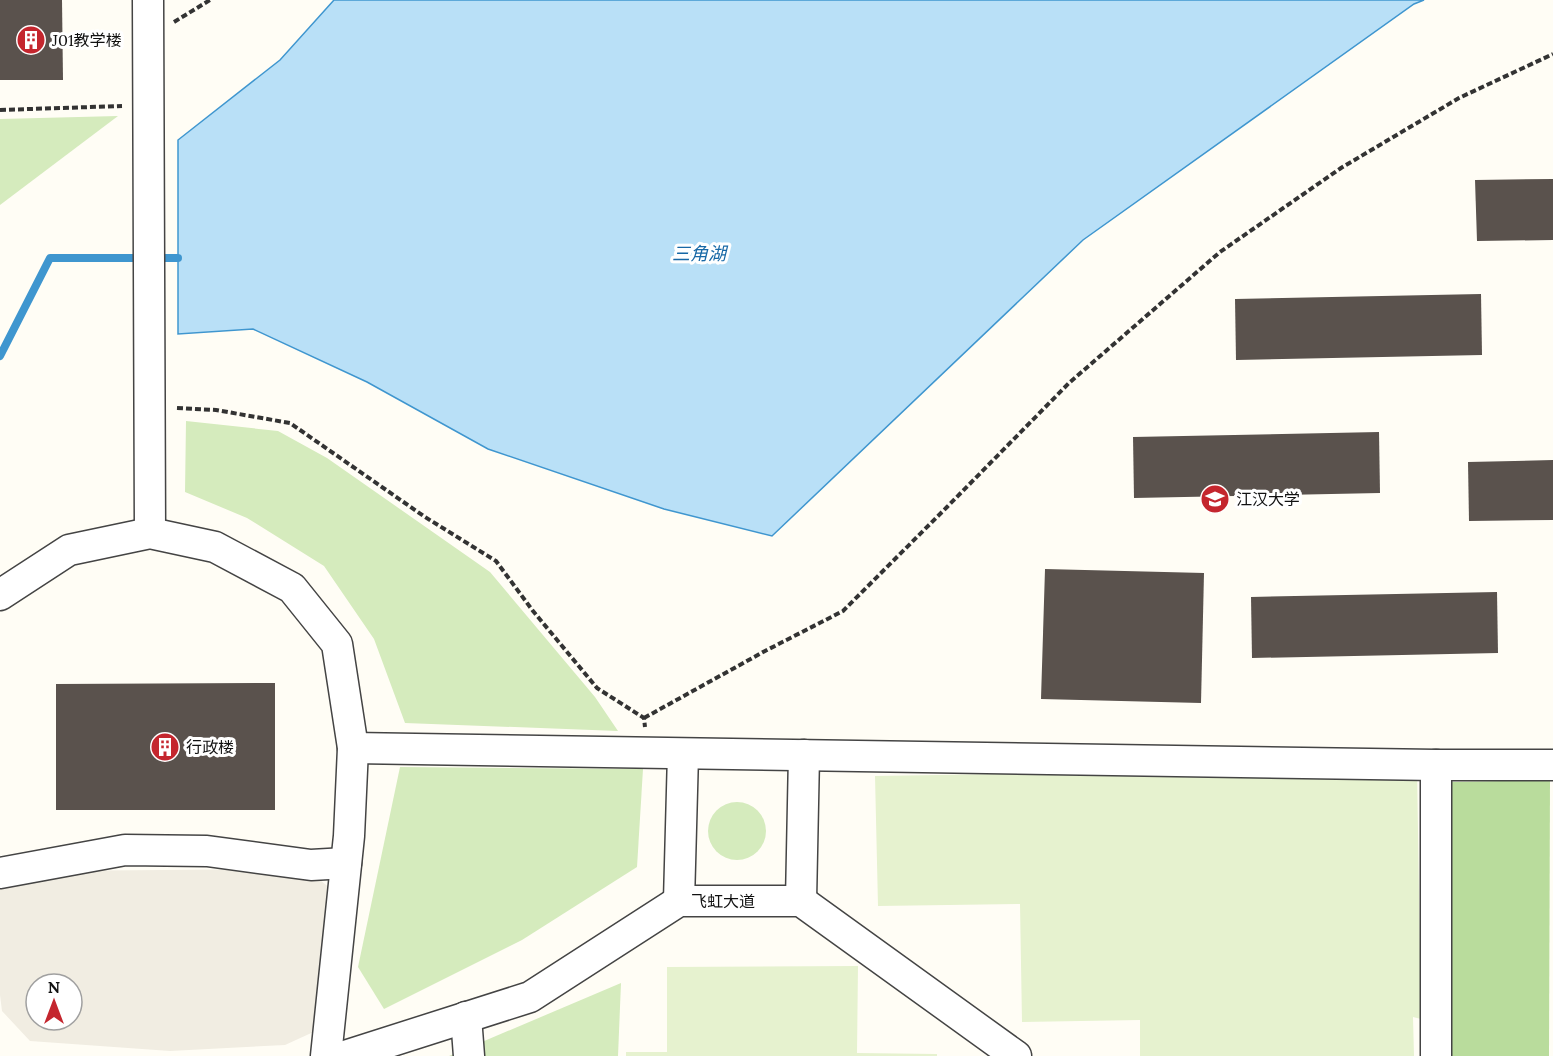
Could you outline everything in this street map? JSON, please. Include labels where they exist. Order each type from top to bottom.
[{"type":"lane","points":[[148,0],[150,533]]},
{"type":"lane","points":[[0,595],[69,550],[150,533],[215,547],[292,588],[337,644],[353,748],[349,836],[326,1056]]},
{"type":"lane","points":[[353,748],[1553,765]]},
{"type":"lane","points":[[679,901],[683,754]]},
{"type":"lane","points":[[804,755],[801,901],[1016,1056]]},
{"type":"lane","points":[[1436,765],[1436,1056]]},
{"type":"lane","points":[[0,873],[125,850],[207,851],[312,865],[346,863]]},
{"type":"lane","name":"飞虹大道","points":[[345,1056],[530,997],[679,901],[801,901]]},
{"type":"lane","points":[[466,1017],[469,1056]]},
{"type":"path","points":[[148,39],[210,0]]},
{"type":"path","points":[[644,718],[843,611],[1069,383],[1220,252],[1341,168],[1459,98],[1553,54]]},
{"type":"path","points":[[0,110],[148,105]]},
{"type":"path","points":[[149,406],[216,410],[290,423],[425,517],[496,561],[533,611],[597,688],[644,718],[650,754]]},
{"type":"green space","points":[[118,116],[0,205],[0,119]]},
{"type":"green space","points":[[186,421],[278,431],[327,458],[490,572],[595,697],[618,731],[405,723],[374,639],[324,566],[247,518],[185,492]]},
{"type":"green space","points":[[400,767],[643,769],[637,867],[522,940],[384,1009],[358,967]]},
{"type":"green space","points":[[1417,767],[1421,1019],[1413,1017],[1414,1056],[1140,1056],[1140,1020],[1022,1022],[1020,904],[878,906],[875,776]]},
{"type":"green space","points":[[1550,780],[1549,1056],[1451,1056],[1450,782]]},
{"type":"green space","points":[[731,802],[743,802],[753,806],[762,815],[766,837],[758,852],[743,860],[731,860],[721,856],[712,847],[708,837],[708,825],[712,815],[721,806]]},
{"type":"green space","points":[[858,966],[857,1053],[937,1054],[937,1056],[626,1056],[626,1052],[667,1052],[667,967]]},
{"type":"green space","points":[[621,983],[618,1056],[449,1056]]},
{"type":"shaded area","points":[[306,869],[335,892],[320,1029],[285,1045],[170,1051],[30,1041],[2,1011],[0,888],[39,871]]},
{"type":"water","name":"三角湖","points":[[334,0],[1424,0],[1414,4],[1083,240],[772,536],[664,509],[488,449],[367,382],[253,329],[178,334],[178,140],[280,60]]},
{"type":"building","name":"J01教学楼","points":[[0,0],[62,0],[63,80],[0,80]]},
{"type":"building","points":[[1553,179],[1553,240],[1477,241],[1475,180]]},
{"type":"building","points":[[1481,294],[1482,355],[1236,360],[1235,299]]},
{"type":"building","points":[[1379,432],[1380,493],[1134,498],[1133,437]]},
{"type":"building","points":[[1553,460],[1553,520],[1469,521],[1468,462]]},
{"type":"building","points":[[1045,569],[1204,573],[1201,703],[1041,699]]},
{"type":"building","points":[[1497,592],[1498,653],[1252,658],[1251,597]]},
{"type":"building","name":"行政楼","points":[[275,683],[275,810],[56,810],[56,684]]},
{"type":"waterway","points":[[0,356],[50,258],[143,258]]},
{"type":"waterway","points":[[155,258],[178,258]]},
{"type":"place","name":"J01教学楼","points":[[31,40]]},
{"type":"place","name":"江汉大学","points":[[1215,499]]},
{"type":"place","name":"行政楼","points":[[165,747]]}]
